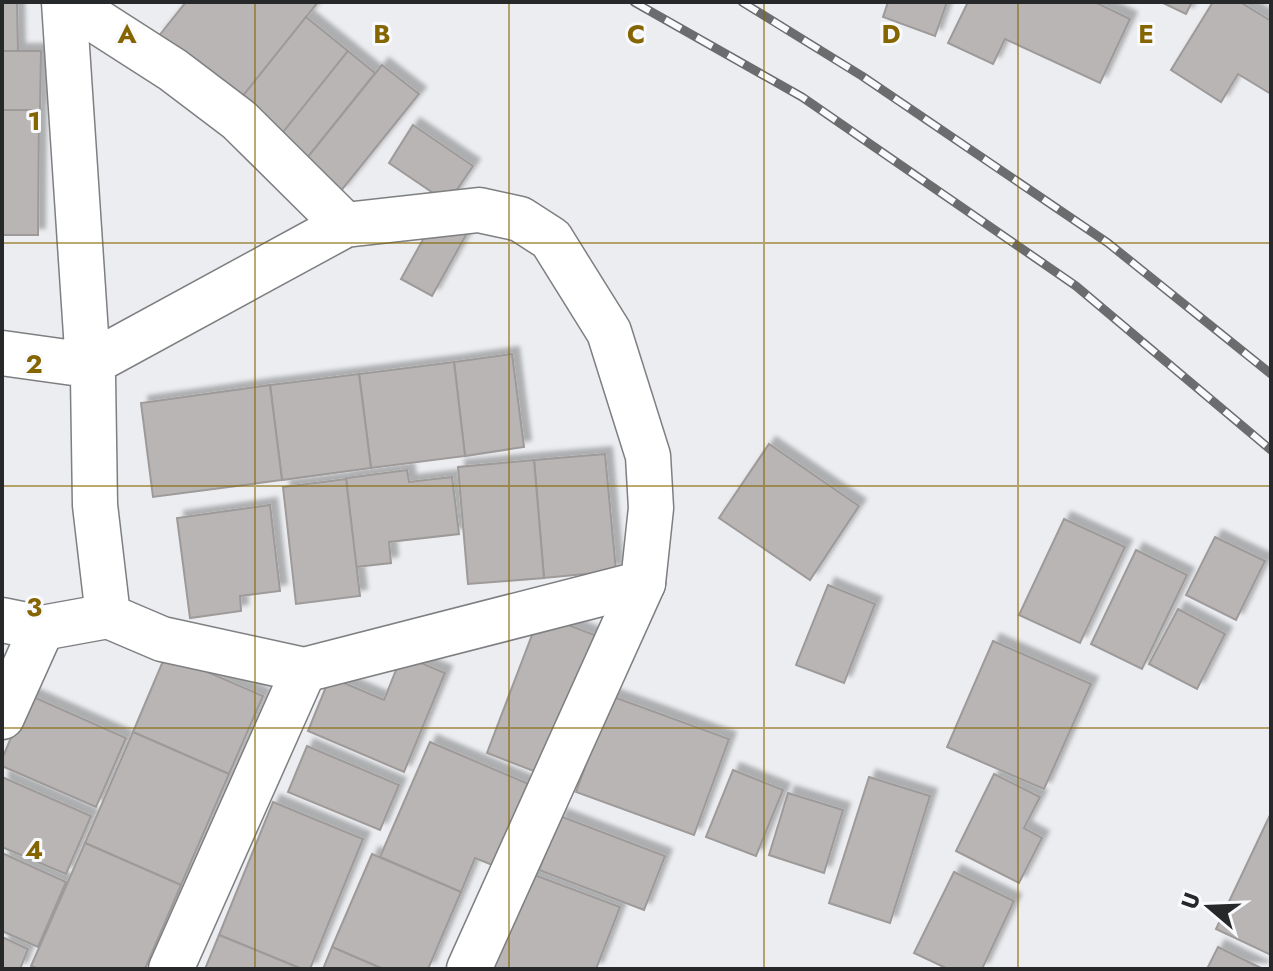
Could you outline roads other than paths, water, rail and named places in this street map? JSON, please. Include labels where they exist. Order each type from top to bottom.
[{"type":"street","points":[[66,2],[173,70],[239,120],[345,225]]},
{"type":"street","points":[[66,2],[88,365],[93,377],[95,505],[108,616]]},
{"type":"street","points":[[2,353],[88,365],[345,225],[479,210],[520,219],[551,239],[609,332],[648,456],[651,508],[643,583],[469,969]]},
{"type":"street","points":[[2,717],[22,624],[108,616],[162,639],[304,670],[643,583]]},
{"type":"street","points":[[171,969],[304,670]]},
{"type":"railway","points":[[634,2],[802,97],[1076,286],[1271,450]]},
{"type":"railway","points":[[742,2],[862,76],[1108,243],[1271,374]]}]
